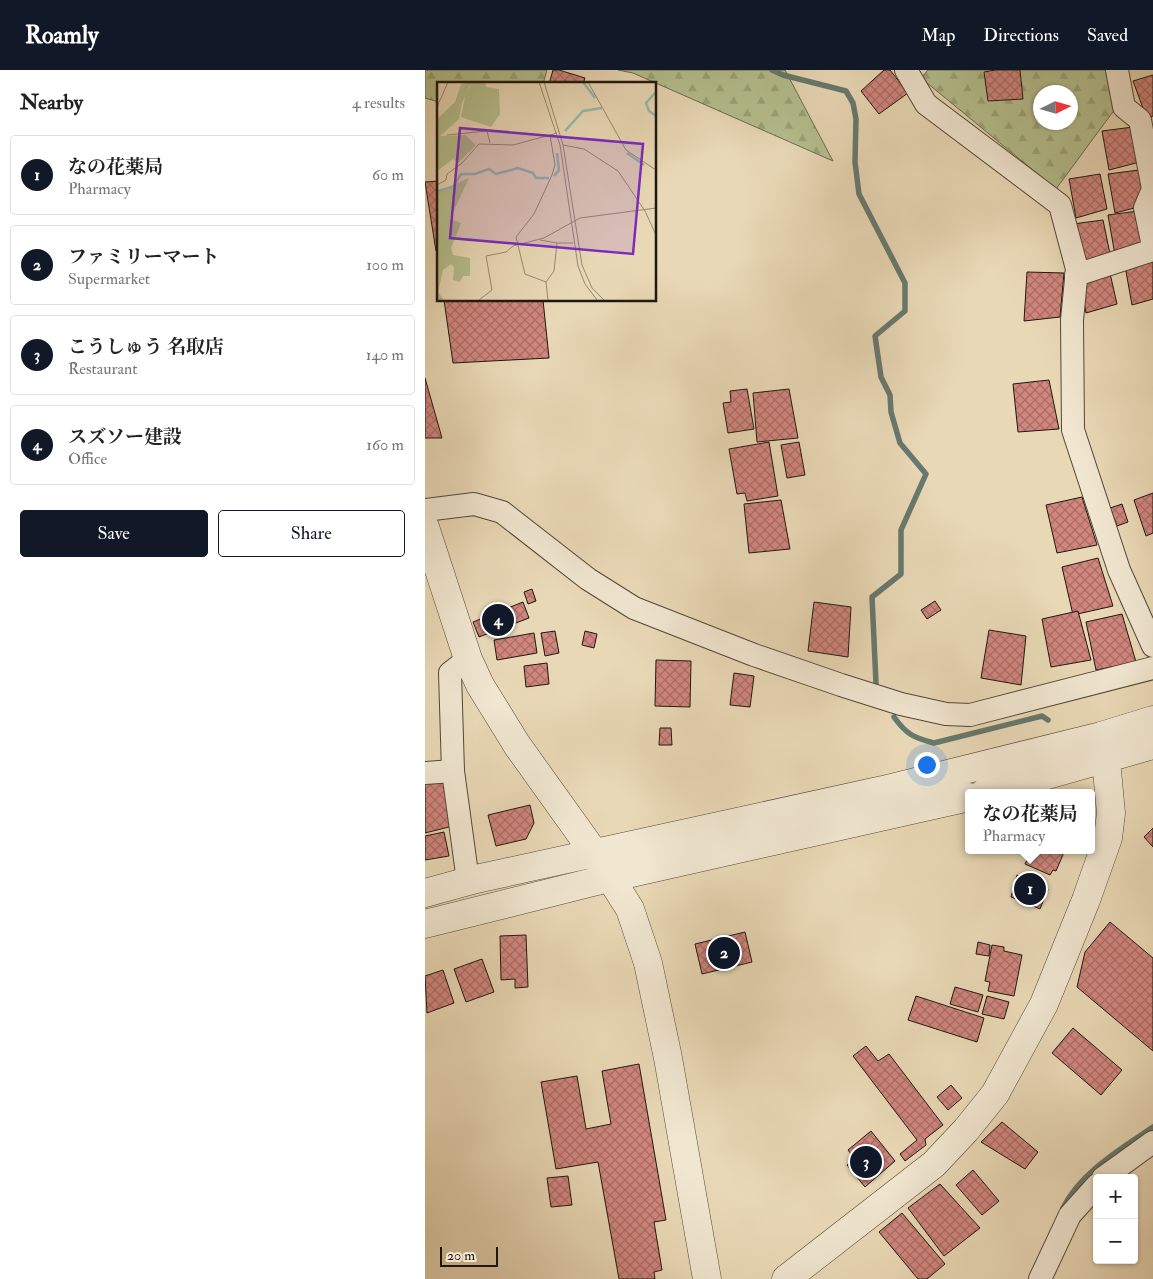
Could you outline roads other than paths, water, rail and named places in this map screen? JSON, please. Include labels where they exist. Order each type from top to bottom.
[{"type":"street","points":[[906,70],[926,104],[1060,205],[1077,268],[1073,320],[1073,430],[1119,570],[1153,646]]},
{"type":"street","points":[[1076,275],[1153,248],[1145,208],[1153,190],[1140,120],[1124,107],[1117,70]]},
{"type":"street","points":[[425,510],[474,504],[502,512],[589,580],[634,608],[771,661],[901,704],[946,714],[970,715],[1153,668]]},
{"type":"street","points":[[425,527],[468,659],[480,685],[517,745],[595,854],[630,908],[648,962],[668,1058],[707,1279]]},
{"type":"street","points":[[468,659],[450,673],[453,771],[468,882]]},
{"type":"street","points":[[425,893],[883,790],[1101,736],[1153,720]]},
{"type":"street","points":[[999,789],[1106,760],[1153,745]]},
{"type":"street","points":[[786,1279],[934,1164],[966,1130],[995,1094],[1044,1004],[1086,900],[1108,838],[1111,812],[1106,760]]},
{"type":"street","points":[[425,773],[453,771]]},
{"type":"street","points":[[425,924],[609,878],[965,798]]},
{"type":"street","points":[[1109,1174],[1153,1142]]},
{"type":"street","points":[[1040,1279],[1070,1215],[1093,1189]]},
{"type":"waterway","points":[[772,70],[783,75],[846,91],[853,103],[856,119],[855,162],[859,194],[905,283],[905,311],[875,336],[881,377],[890,395],[891,412],[900,443],[926,474],[901,530],[901,574],[872,597],[876,683]]},
{"type":"waterway","points":[[894,717],[911,734],[934,743],[1042,716],[1048,720]]},
{"type":"waterway","points":[[1063,1208],[1080,1183],[1091,1172],[1153,1127]]},
{"type":"place","name":"スズソー建設","points":[[498,620]]},
{"type":"place","name":"なの花薬局","points":[[1030,889]]},
{"type":"place","name":"ファミリーマート","points":[[724,953]]},
{"type":"place","name":"こうしゅう 名取店","points":[[866,1162]]}]
